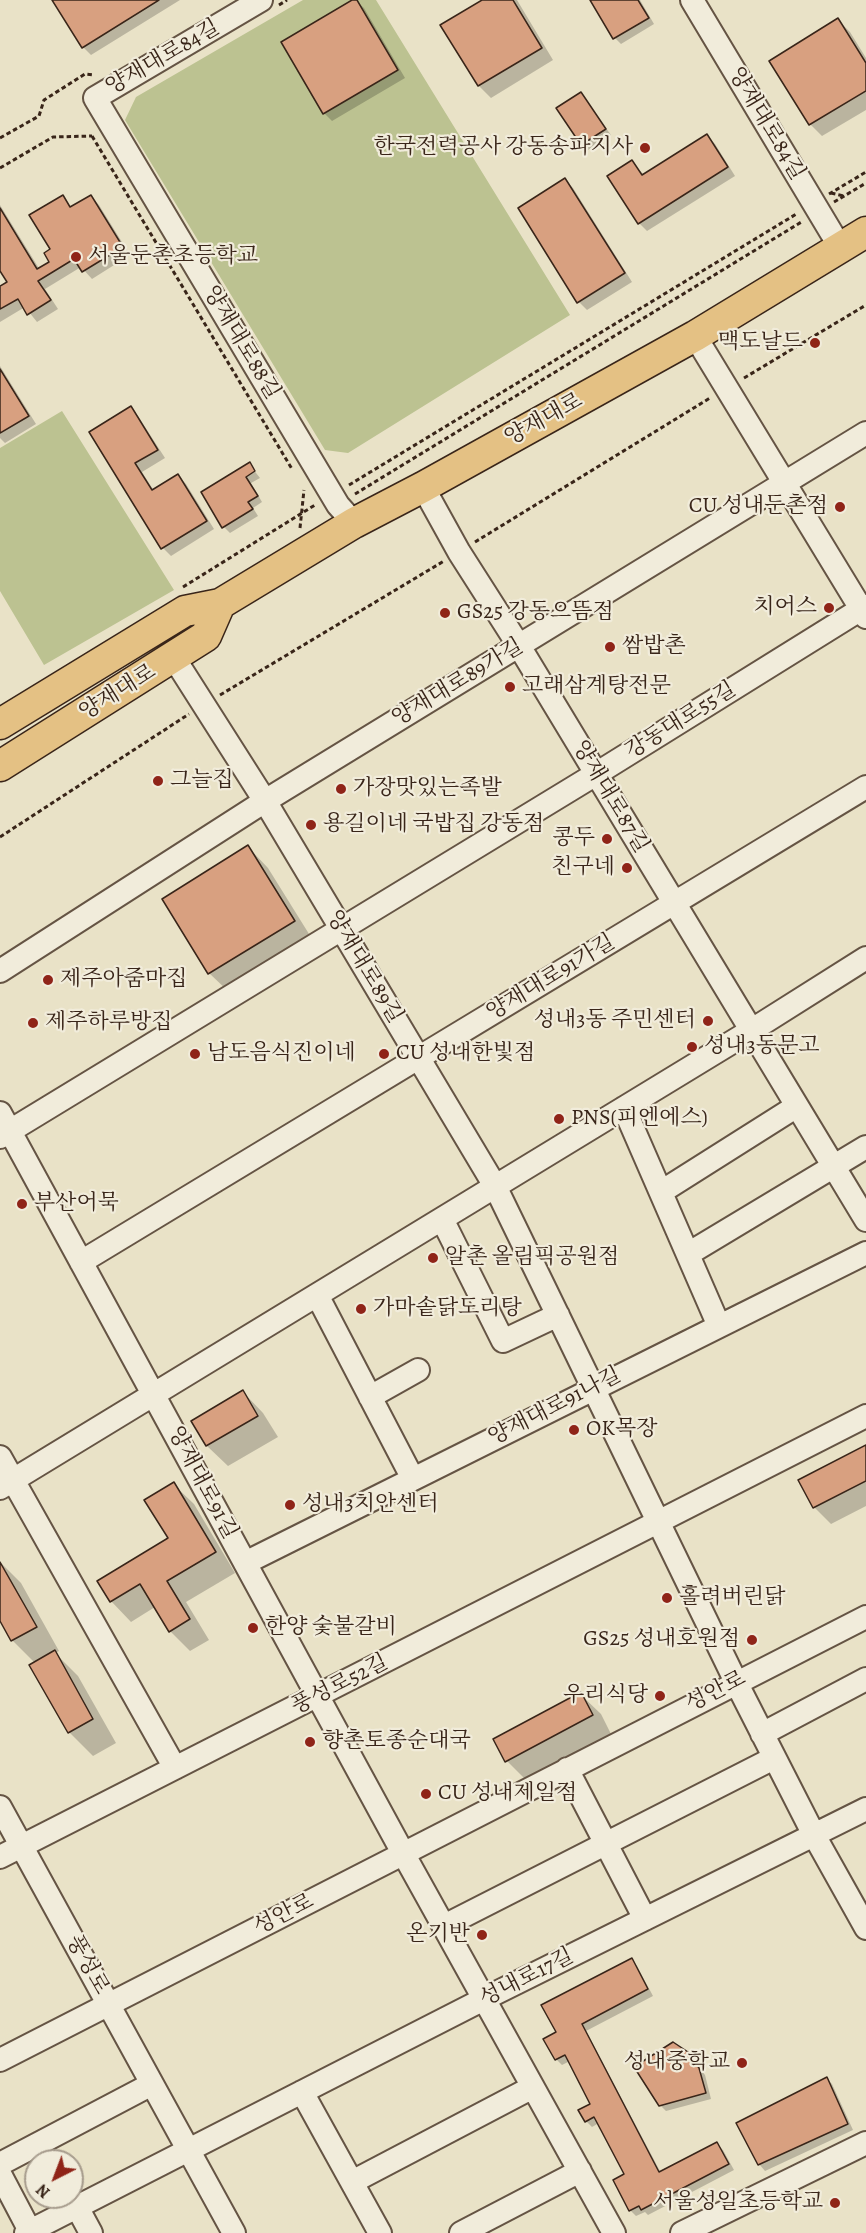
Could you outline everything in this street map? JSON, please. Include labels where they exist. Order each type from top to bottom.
[{"type":"main road","name":"양재대로","points":[[0,724],[185,611],[220,604],[341,508],[423,487],[695,336],[866,232]]},
{"type":"main road","name":"양재대로","points":[[0,766],[206,636],[220,604]]},
{"type":"street","name":"양재대로84길","points":[[95,98],[261,0]]},
{"type":"street","name":"양재대로84길","points":[[692,0],[840,248]]},
{"type":"street","name":"양재대로88길","points":[[95,98],[341,508]]},
{"type":"street","points":[[695,336],[864,610]]},
{"type":"street","name":"양재대로89가길","points":[[0,971],[265,801],[866,433]]},
{"type":"street","name":"양재대로87길","points":[[423,487],[459,552],[519,646],[866,1220]]},
{"type":"street","name":"강동대로55길","points":[[3,1127],[340,928],[864,610]]},
{"type":"street","name":"양재대로89길","points":[[174,658],[265,801],[495,1186],[736,1682],[814,1835],[866,1928]]},
{"type":"street","name":"양재대로91가길","points":[[81,1262],[866,787]]},
{"type":"street","points":[[6,1484],[752,1030],[866,958]]},
{"type":"street","points":[[661,1192],[797,1106]]},
{"type":"street","points":[[624,1108],[719,1326]]},
{"type":"street","name":"양재대로91길","points":[[3,1127],[154,1394],[403,1853],[614,2233]]},
{"type":"street","points":[[688,1254],[866,1147]]},
{"type":"street","points":[[442,1219],[503,1341],[558,1315]]},
{"type":"street","name":"양재대로91나길","points":[[245,1563],[866,1253]]},
{"type":"street","points":[[317,1295],[413,1479]]},
{"type":"street","points":[[370,1397],[418,1370]]},
{"type":"street","name":"풍성로52길","points":[[21,1846],[866,1416]]},
{"type":"street","points":[[0,1457],[6,1484],[175,1768]]},
{"type":"street","name":"성안로","points":[[0,2060],[866,1617]]},
{"type":"street","points":[[762,1734],[866,1679]]},
{"type":"street","points":[[444,1926],[774,1758]]},
{"type":"street","points":[[567,1769],[645,1919]]},
{"type":"street","name":"풍성로","points":[[0,1807],[234,2233]]},
{"type":"street","name":"성내로17길","points":[[84,2203],[484,1999],[866,1809]]},
{"type":"street","points":[[0,1857],[21,1846]]},
{"type":"street","points":[[0,2164],[152,2084]]},
{"type":"street","points":[[352,2182],[533,2087]]},
{"type":"street","points":[[302,2092],[380,2233]]},
{"type":"street","points":[[681,2233],[866,2143]]},
{"type":"street","points":[[460,2233],[580,2171]]},
{"type":"street","points":[[0,2174],[28,2232]]},
{"type":"street","name":"성내로17길","points":[[28,2232],[73,2209]]},
{"type":"street","points":[[78,2209],[91,2233]]},
{"type":"path","points":[[0,168],[53,137],[92,136],[293,472]]},
{"type":"path","points":[[178,590],[302,514],[341,508],[816,208],[866,172]]},
{"type":"path","points":[[341,508],[816,208],[866,183]]},
{"type":"path","points":[[0,837],[204,705],[866,305]]},
{"type":"path","points":[[300,482],[306,492],[300,528],[309,522]]},
{"type":"green space","points":[[303,0],[376,0],[570,315],[348,453],[325,450],[125,120],[136,97]]},
{"type":"green space","points":[[62,411],[174,590],[44,665],[0,591],[0,448]]},
{"type":"building","points":[[52,0],[159,0],[82,48]]},
{"type":"building","points":[[352,0],[357,0],[398,70],[323,114],[281,42]]},
{"type":"building","points":[[482,0],[513,0],[542,48],[478,86],[440,25]]},
{"type":"building","points":[[590,0],[638,0],[649,18],[613,39]]},
{"type":"building","points":[[838,18],[866,63],[866,91],[809,125],[769,61]]},
{"type":"building","points":[[581,92],[606,129],[581,145],[556,108]]},
{"type":"building","points":[[707,134],[728,167],[638,224],[607,176],[632,160],[642,175]]},
{"type":"building","points":[[565,178],[625,273],[577,303],[518,208]]},
{"type":"building","points":[[63,195],[70,207],[91,195],[123,247],[82,272],[74,259],[38,281],[51,300],[27,315],[18,299],[0,309],[0,286],[7,282],[0,271],[0,208],[37,269],[49,262],[44,253],[50,249],[29,215]]},
{"type":"building","points":[[0,369],[29,416],[0,433]]},
{"type":"building","points":[[131,406],[158,450],[135,463],[152,490],[178,474],[207,521],[161,549],[89,432]]},
{"type":"building","points":[[250,462],[255,471],[246,477],[258,496],[248,502],[253,509],[222,528],[201,492]]},
{"type":"building","points":[[248,845],[295,921],[208,974],[162,899]]},
{"type":"building","points":[[243,1390],[258,1416],[206,1446],[191,1421]]},
{"type":"building","points":[[866,1445],[866,1481],[813,1508],[798,1480]]},
{"type":"building","points":[[174,1482],[216,1552],[167,1581],[190,1619],[169,1632],[140,1584],[110,1602],[97,1581],[168,1538],[144,1500]]},
{"type":"building","points":[[0,1562],[37,1627],[11,1641],[0,1621]]},
{"type":"building","points":[[55,1650],[93,1719],[68,1733],[29,1665]]},
{"type":"building","points":[[581,1692],[593,1715],[505,1762],[493,1739]]},
{"type":"building","points":[[632,1958],[648,1989],[582,2024],[659,2172],[717,2142],[729,2164],[641,2210],[639,2206],[629,2211],[613,2180],[624,2174],[594,2117],[585,2122],[578,2110],[590,2104],[565,2055],[555,2060],[543,2039],[556,2032],[541,2005]]},
{"type":"building","points":[[673,2042],[688,2052],[699,2068],[706,2093],[659,2106],[634,2067]]},
{"type":"building","points":[[827,2077],[848,2124],[758,2165],[736,2123]]},
{"type":"place","name":"한국전력공사 강동송파지사","points":[[645,148]]},
{"type":"place","name":"서울둔촌초등학교","points":[[76,257]]},
{"type":"place","name":"맥도날드","points":[[815,343]]},
{"type":"place","name":"CU 성내둔촌점","points":[[840,507]]},
{"type":"place","name":"치어스","points":[[829,608]]},
{"type":"place","name":"GS25 강동으뜸점","points":[[445,613]]},
{"type":"place","name":"쌈밥촌","points":[[610,647]]},
{"type":"place","name":"고래삼계탕전문","points":[[510,687]]},
{"type":"place","name":"그늘집","points":[[158,781]]},
{"type":"place","name":"가장맛있는족발","points":[[341,789]]},
{"type":"place","name":"용길이네 국밥집 강동점","points":[[311,825]]},
{"type":"place","name":"콩두","points":[[607,839]]},
{"type":"place","name":"친구네","points":[[627,868]]},
{"type":"place","name":"제주아줌마집","points":[[48,980]]},
{"type":"place","name":"성내3동 주민센터","points":[[708,1021]]},
{"type":"place","name":"제주하루방집","points":[[33,1023]]},
{"type":"place","name":"성내3동문고","points":[[692,1047]]},
{"type":"place","name":"남도음식진이네","points":[[195,1054]]},
{"type":"place","name":"CU 성내한빛점","points":[[384,1054]]},
{"type":"place","name":"PNS(피엔에스)","points":[[559,1119]]},
{"type":"place","name":"부산어묵","points":[[22,1204]]},
{"type":"place","name":"알촌 올림픽공원점","points":[[433,1258]]},
{"type":"place","name":"가마솥닭도리탕","points":[[361,1309]]},
{"type":"place","name":"OK목장","points":[[574,1430]]},
{"type":"place","name":"성내3치안센터","points":[[290,1505]]},
{"type":"place","name":"홀려버린닭","points":[[667,1598]]},
{"type":"place","name":"한양 숯불갈비","points":[[253,1628]]},
{"type":"place","name":"GS25 성내호원점","points":[[752,1640]]},
{"type":"place","name":"우리식당","points":[[660,1696]]},
{"type":"place","name":"향촌토종순대국","points":[[310,1742]]},
{"type":"place","name":"CU 성내제일점","points":[[426,1794]]},
{"type":"place","name":"온기반","points":[[482,1935]]},
{"type":"place","name":"성내중학교","points":[[742,2063]]},
{"type":"place","name":"서울성일초등학교","points":[[835,2203]]}]
